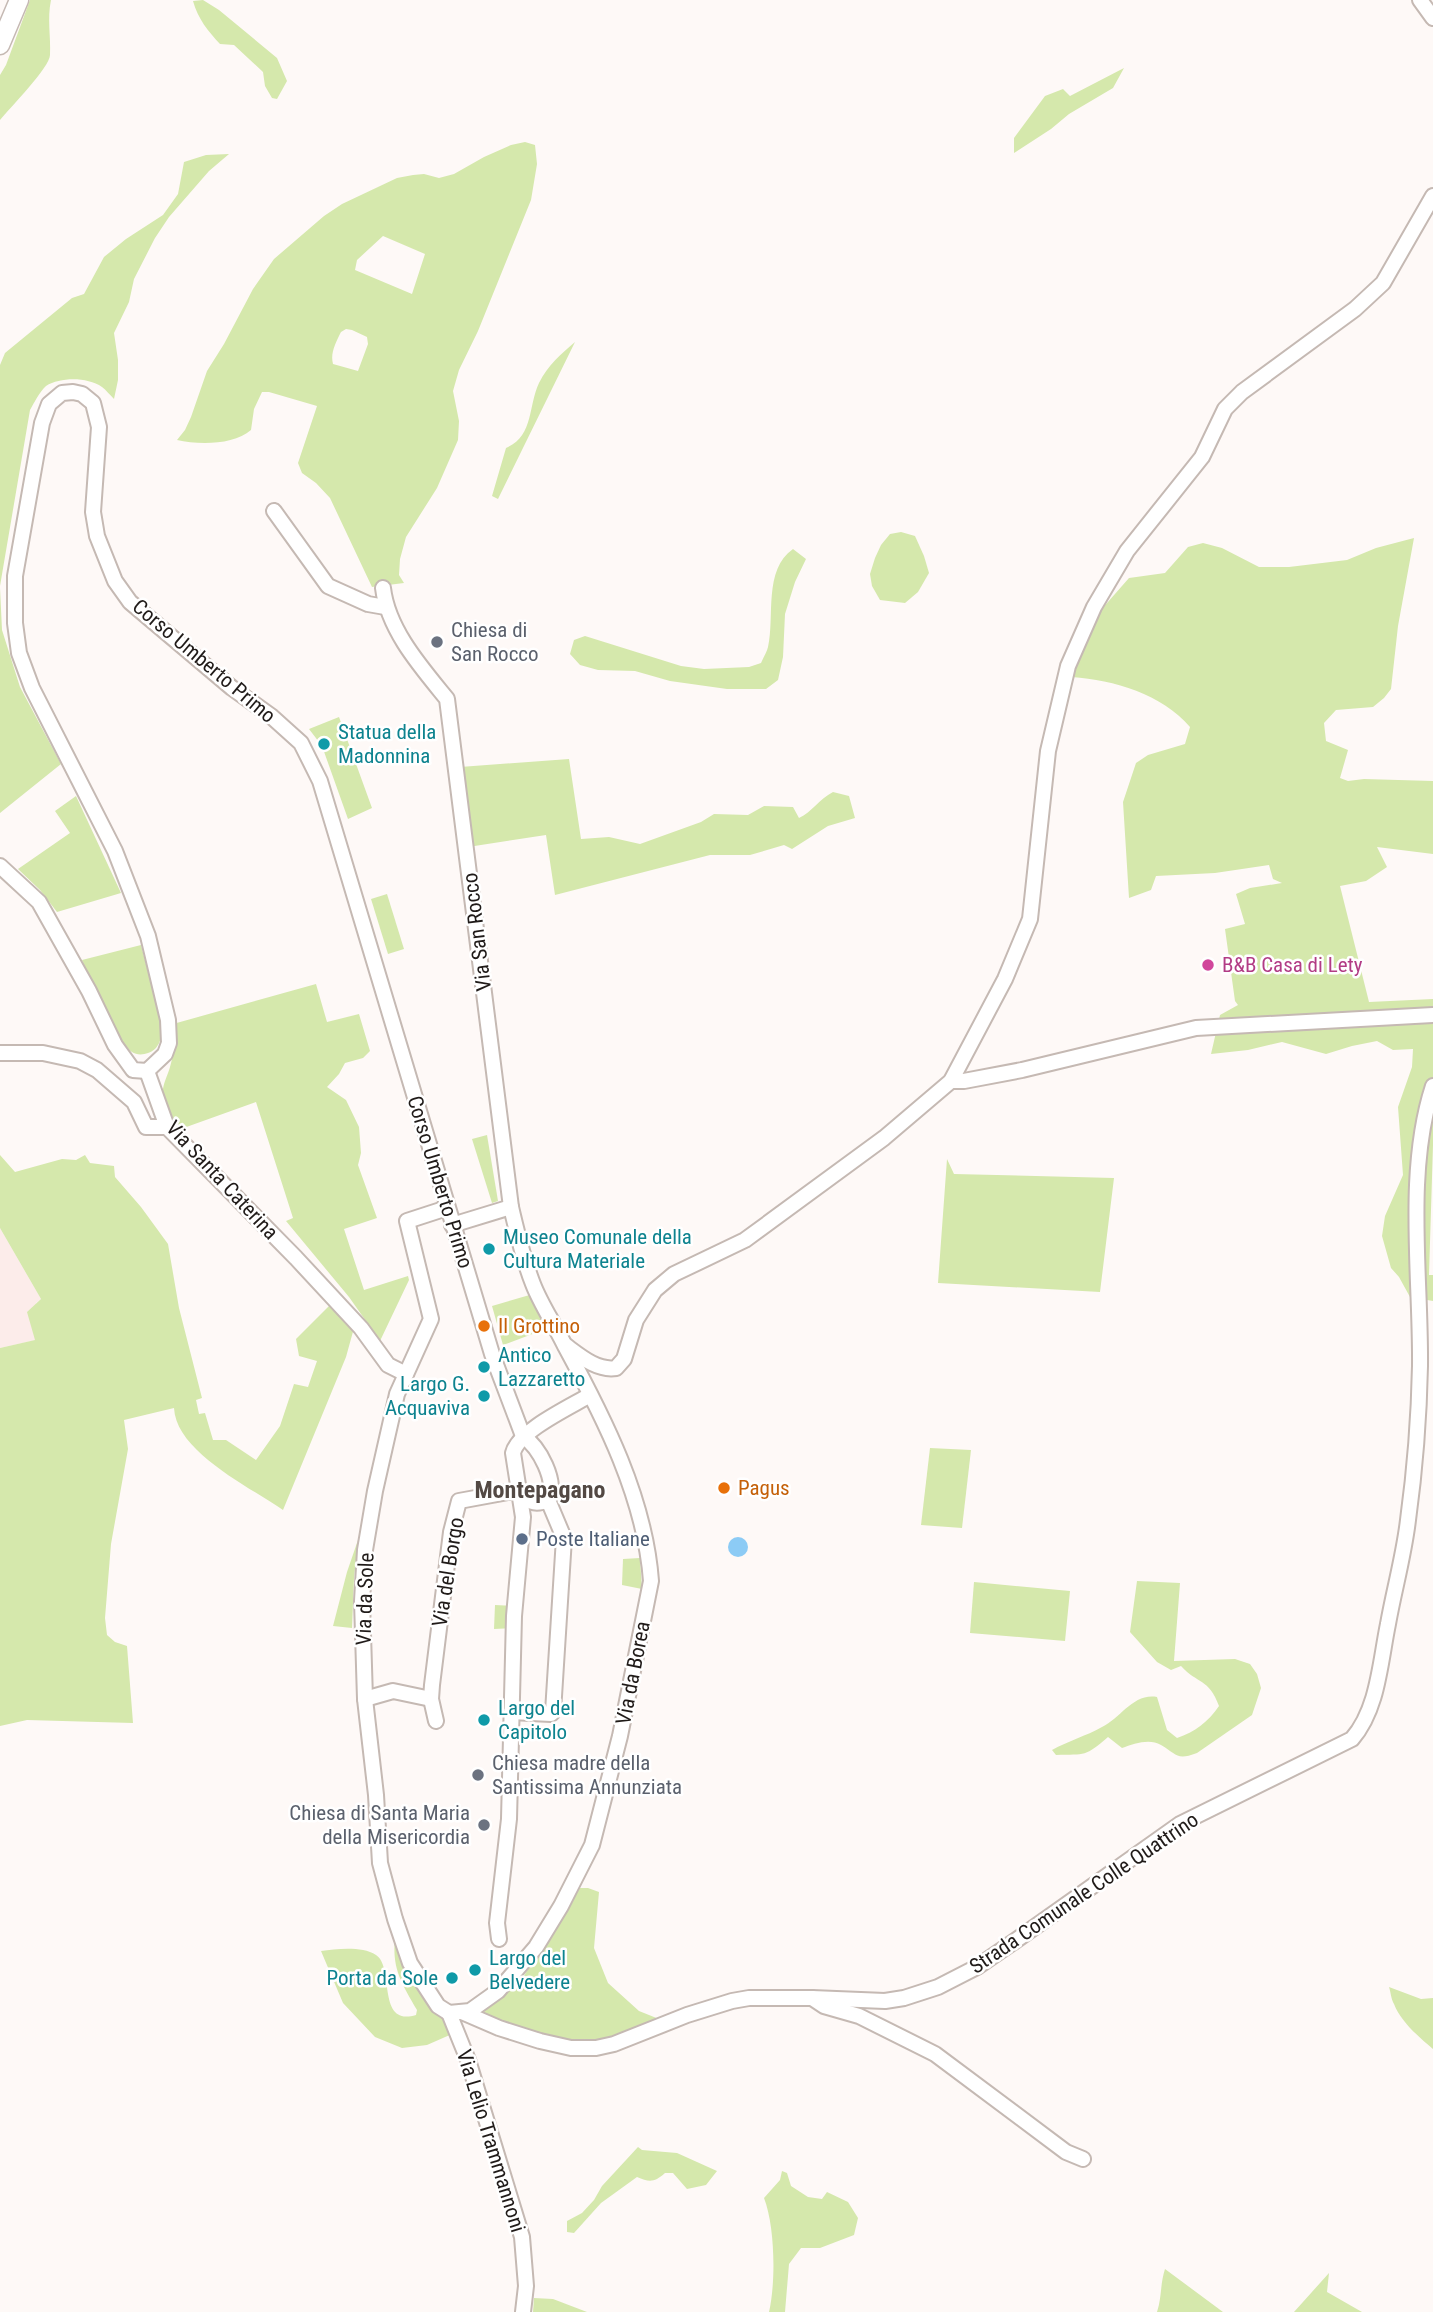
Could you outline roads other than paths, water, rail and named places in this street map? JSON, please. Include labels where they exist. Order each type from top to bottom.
[{"type":"main road","points":[[0,45],[19,0]]},
{"type":"street","points":[[1420,0],[1433,18]]},
{"type":"street","points":[[565,1345],[598,1367],[616,1368],[627,1353],[636,1320],[655,1290],[674,1274],[745,1240],[884,1138],[951,1081],[1005,979],[1030,919],[1050,739],[1068,666],[1094,607],[1127,551],[1202,457],[1225,409],[1242,392],[1355,309],[1383,283],[1433,196]]},
{"type":"street","name":"Corso Umberto Primo","points":[[147,1071],[165,1054],[169,1043],[168,1020],[148,936],[115,851],[32,688],[19,653],[15,624],[15,576],[42,423],[49,404],[62,393],[82,394],[93,403],[98,418],[93,512],[97,536],[116,581],[139,610],[301,743],[320,781],[492,1354],[523,1436],[536,1449],[548,1473],[552,1486],[548,1500],[564,1538],[553,1712],[511,1712]]},
{"type":"street","points":[[274,511],[328,586],[368,604],[386,607]]},
{"type":"street","name":"Via San Rocco","points":[[383,588],[386,607],[404,639],[447,699],[510,1207],[536,1291]]},
{"type":"street","points":[[0,866],[39,902],[123,1058],[133,1070],[147,1071]]},
{"type":"street","points":[[951,1081],[964,1082],[1022,1070],[1196,1027],[1433,1015]]},
{"type":"street","points":[[0,1053],[43,1053],[80,1061],[105,1075],[134,1102],[146,1127],[167,1127]]},
{"type":"street","name":"Via Santa Caterina","points":[[147,1071],[167,1127],[308,1270],[361,1328],[388,1365],[406,1374]]},
{"type":"street","name":"Strada Comunale Colle Quattrino","points":[[456,2013],[540,2041],[571,2048],[596,2048],[614,2045],[687,2015],[749,1998],[904,1998],[938,1987],[977,1967],[1180,1824],[1352,1739],[1363,1727],[1374,1697],[1408,1522],[1420,1366],[1420,1140],[1433,1086]]},
{"type":"street","points":[[452,1225],[510,1207]]},
{"type":"street","name":"Via da Sole","points":[[447,1208],[407,1221],[430,1319],[397,1394],[386,1437],[365,1550],[362,1601],[365,1699],[376,1795],[380,1863],[410,1963],[438,2006],[456,2013]]},
{"type":"street","name":"Via da Borea","points":[[456,2013],[470,2011],[498,1992],[536,1947],[593,1845],[620,1736],[650,1581],[649,1558],[640,1518],[618,1454],[536,1291]]},
{"type":"street","points":[[499,1939],[497,1923],[509,1819],[514,1616],[523,1517],[513,1453],[523,1436],[590,1395]]},
{"type":"street","points":[[517,1491],[528,1502],[548,1500]]},
{"type":"street","name":"Via del Borgo","points":[[431,1699],[448,1556],[459,1501],[517,1491]]},
{"type":"street","points":[[365,1699],[393,1691],[431,1699],[436,1721]]},
{"type":"street","points":[[812,1998],[824,2006],[859,2016],[935,2054],[1066,2152],[1083,2160]]},
{"type":"street","name":"Via Lelio Trammannoni","points":[[456,2013],[522,2236],[526,2286],[523,2312]]},
{"type":"water","points":[[734,1537],[742,1537],[748,1547],[742,1557],[734,1557],[728,1551],[728,1543]]},
{"type":"place","name":"Chiesa di San Rocco","points":[[437,642]]},
{"type":"place","name":"Statua della Madonnina","points":[[324,744]]},
{"type":"place","name":"B&B Casa di Lety","points":[[1208,965]]},
{"type":"place","name":"Museo Comunale della Cultura Materiale","points":[[489,1249]]},
{"type":"place","name":"Il Grottino","points":[[484,1326]]},
{"type":"place","name":"Antico Lazzaretto","points":[[484,1367]]},
{"type":"place","name":"Largo G. Acquaviva","points":[[484,1396]]},
{"type":"place","name":"Pagus","points":[[724,1488]]},
{"type":"place","name":"Poste Italiane","points":[[522,1539]]},
{"type":"place","name":"Largo del Capitolo","points":[[484,1720]]},
{"type":"place","name":"Chiesa madre della Santissima Annunziata","points":[[478,1775]]},
{"type":"place","name":"Chiesa di Santa Maria della Misericordia","points":[[484,1825]]},
{"type":"place","name":"Largo del Belvedere","points":[[475,1970]]},
{"type":"place","name":"Porta da Sole","points":[[452,1978]]},
{"type":"district","name":"Montepagano","points":[[540,1490]]}]
